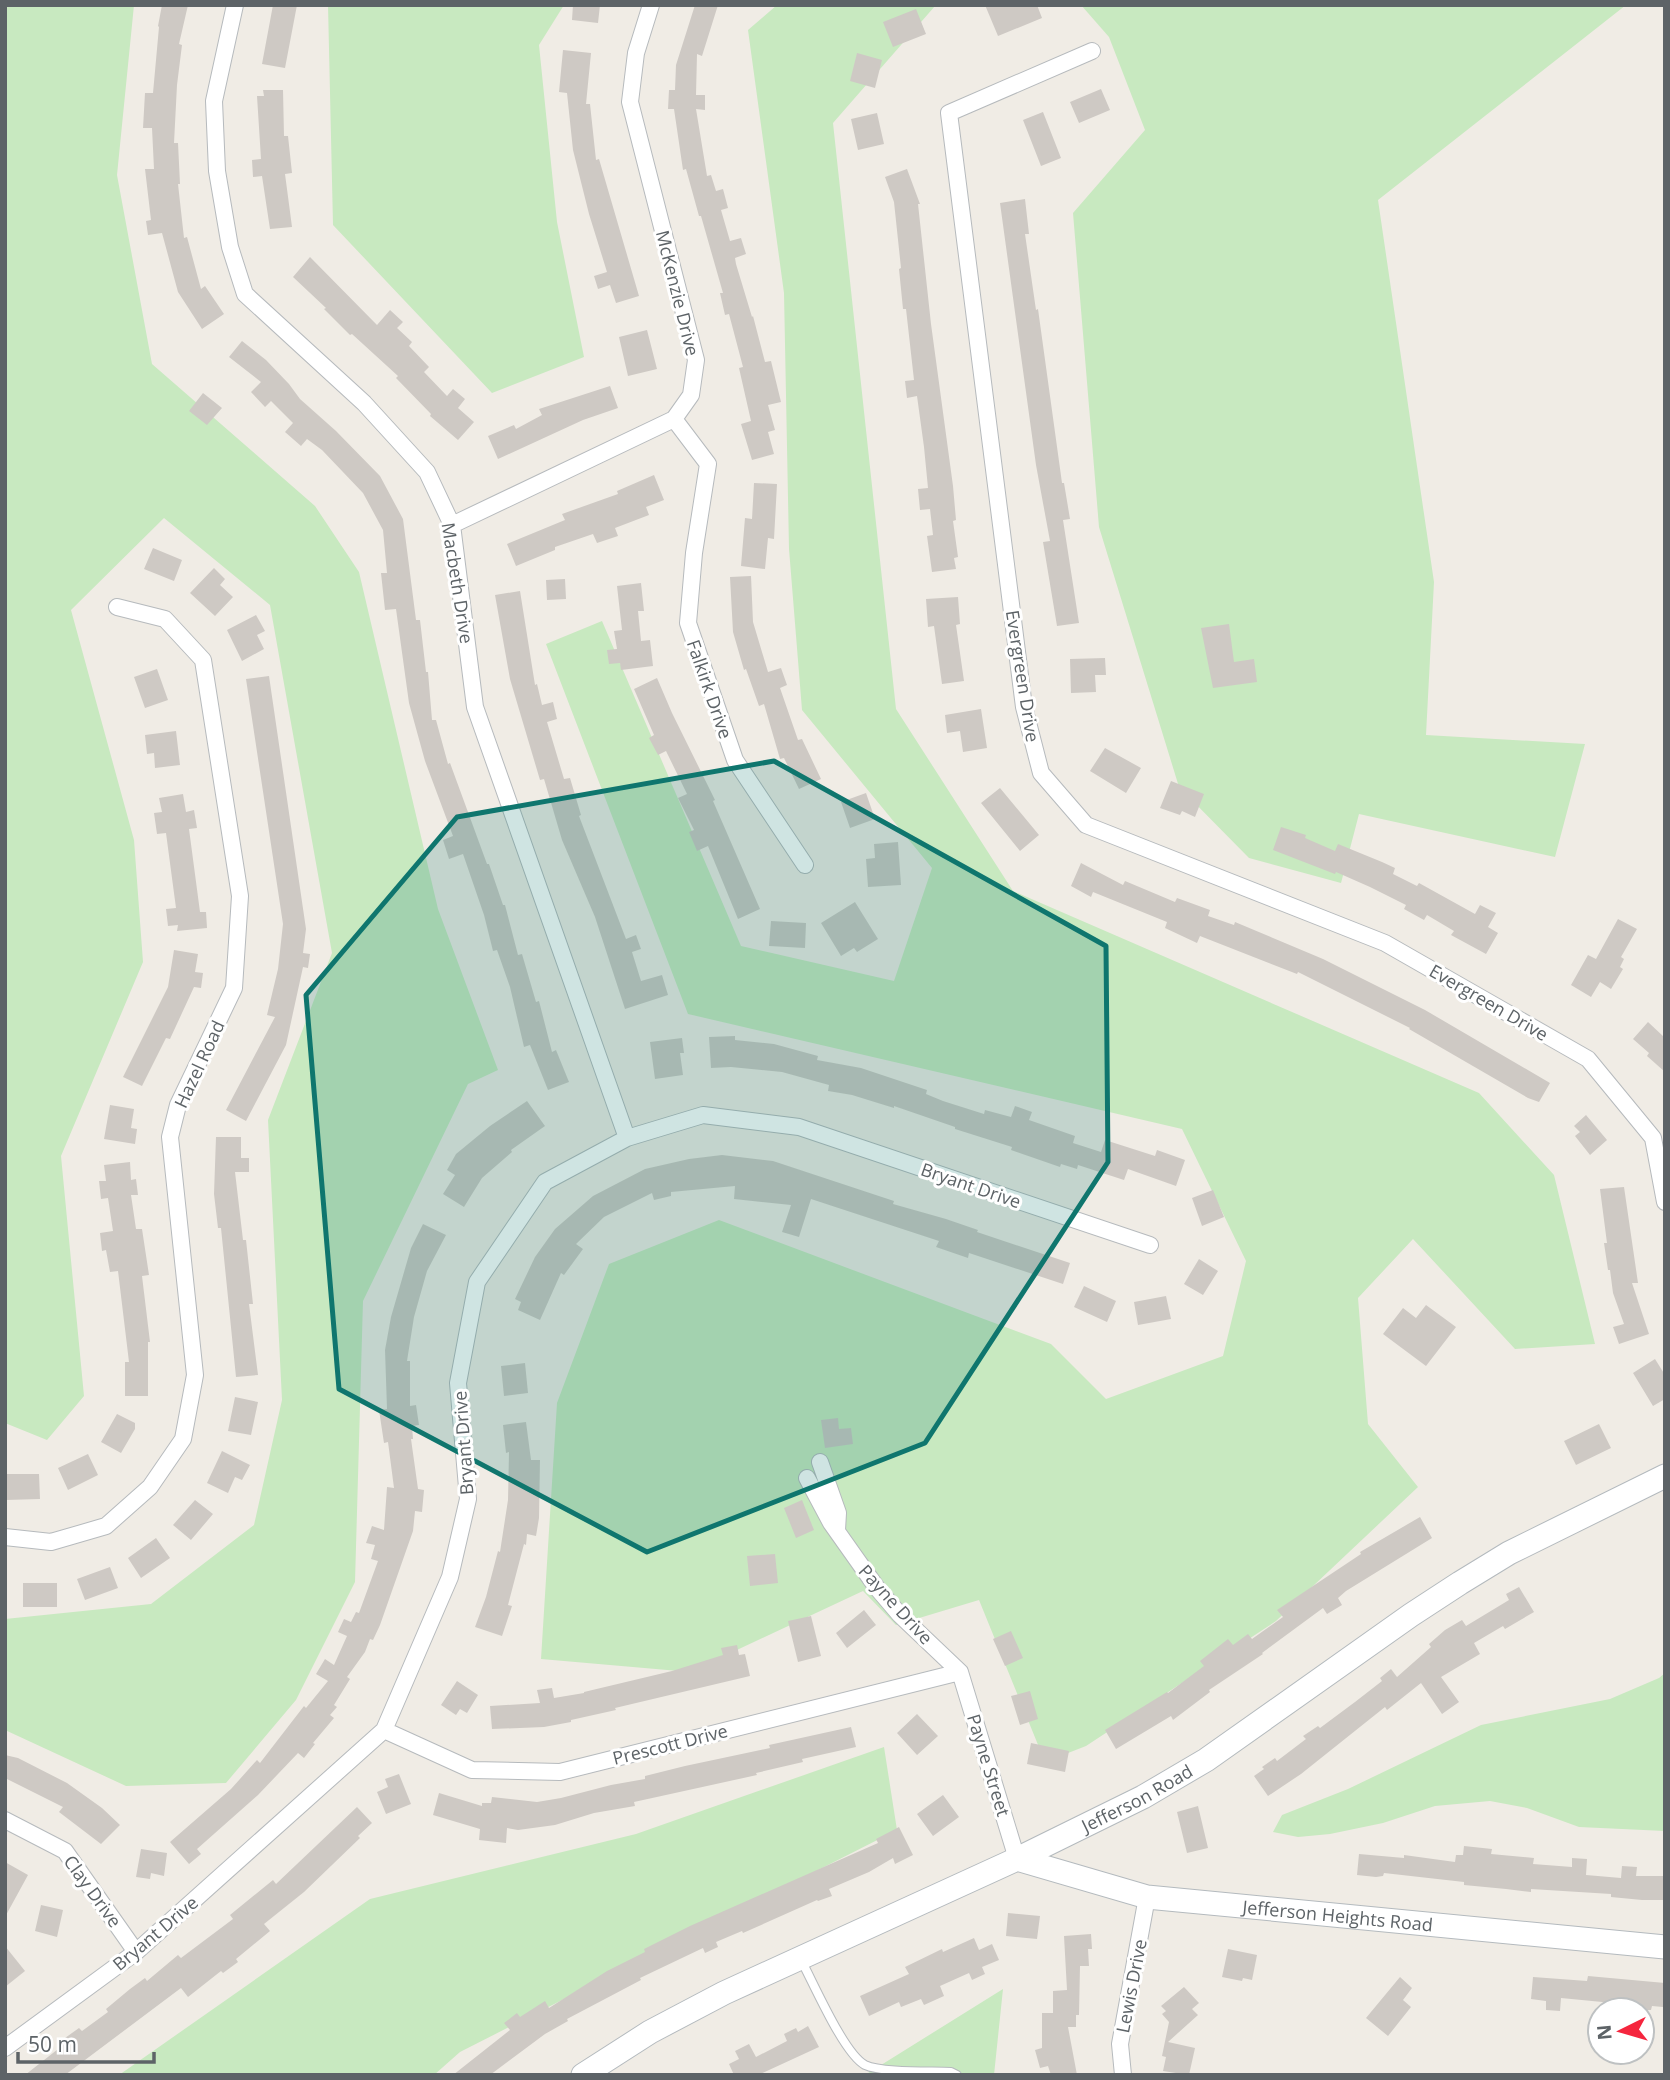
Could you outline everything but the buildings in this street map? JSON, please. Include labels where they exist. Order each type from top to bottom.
[{"type":"street","name":"Macbeth Drive","points":[[235,5],[214,101],[217,171],[230,247],[245,294],[363,403],[427,472],[452,526],[475,708],[626,1138]]},
{"type":"street","name":"McKenzie Drive","points":[[651,5],[636,53],[630,102],[696,360],[691,396],[674,419]]},
{"type":"street","name":"Evergreen Drive","points":[[1092,51],[949,113],[1024,707],[1041,773],[1086,825],[1385,943],[1588,1059],[1653,1138],[1665,1202]]},
{"type":"street","points":[[452,526],[674,419]]},
{"type":"street","name":"Falkirk Drive","points":[[674,419],[708,464],[694,553],[688,623],[735,760],[805,865]]},
{"type":"street","name":"Hazel Road","points":[[5,1537],[51,1542],[106,1526],[150,1488],[183,1439],[195,1375],[170,1138],[178,1105],[234,988],[240,897],[203,660],[165,619],[117,607]]},
{"type":"street","name":"Bryant Drive","points":[[5,2048],[136,1952],[384,1730],[450,1577],[468,1499],[458,1383],[477,1282],[545,1182],[626,1138],[703,1115],[799,1127],[1150,1245]]},
{"type":"street","name":"Payne Drive","points":[[820,1462],[838,1513],[837,1532]]},
{"type":"street","name":"Jefferson Road","points":[[583,2075],[650,2032],[724,1993],[1017,1859],[1143,1797],[1206,1760],[1411,1615],[1509,1553],[1665,1476]]},
{"type":"street","name":"Payne Drive","points":[[807,1478],[837,1532],[877,1588],[900,1615],[960,1672]]},
{"type":"street","name":"Prescott Drive","points":[[384,1730],[472,1770],[560,1772],[960,1672]]},
{"type":"street","name":"Payne Street","points":[[960,1672],[1017,1859]]},
{"type":"street","name":"Clay Drive","points":[[5,1819],[65,1852],[136,1952]]},
{"type":"street","name":"Jefferson Heights Road","points":[[1017,1859],[1147,1897],[1665,1947]]},
{"type":"street","name":"Lewis Drive","points":[[1123,2075],[1120,2044],[1147,1897]]},
{"type":"lane","points":[[801,1958],[852,2055],[867,2066],[892,2070],[951,2072],[957,2075]]},
{"type":"highlighted area","points":[[774,761],[1106,946],[1108,1162],[925,1443],[647,1552],[339,1389],[306,995],[457,817]]},
{"type":"green space","points":[[5,5],[134,5],[117,175],[152,364],[315,506],[359,572],[438,909],[498,1070],[468,1084],[363,1301],[355,1582],[296,1700],[226,1783],[126,1786],[5,1730],[5,1619],[151,1604],[254,1525],[282,1400],[268,1120],[332,953],[270,605],[164,518],[71,610],[134,840],[143,962],[61,1156],[84,1396],[47,1440],[5,1423]]},
{"type":"green space","points":[[328,5],[564,5],[539,45],[557,222],[584,357],[492,393],[333,225]]},
{"type":"green space","points":[[777,5],[938,5],[833,123],[896,709],[1013,891],[1479,1093],[1554,1175],[1595,1344],[1515,1349],[1413,1239],[1358,1298],[1368,1424],[1418,1487],[1276,1621],[1086,1746],[1045,1762],[979,1600],[896,1625],[863,1591],[690,1672],[541,1659],[557,1403],[609,1264],[719,1220],[1051,1344],[1106,1399],[1223,1356],[1246,1261],[1182,1129],[688,1014],[546,644],[602,621],[741,946],[894,981],[932,868],[802,710],[789,549],[784,293],[748,30]]},
{"type":"green space","points":[[1081,5],[1626,5],[1378,200],[1434,582],[1426,735],[1585,744],[1555,857],[1359,814],[1341,883],[1249,858],[1179,787],[1099,527],[1073,213],[1145,130],[1109,37]]},
{"type":"green space","points":[[1665,1673],[1665,1831],[1579,1827],[1527,1808],[1490,1801],[1435,1806],[1383,1823],[1330,1834],[1298,1837],[1273,1832],[1282,1815],[1348,1789],[1481,1725],[1610,1699]]},
{"type":"green space","points":[[884,1747],[897,1830],[460,2052],[434,2075],[119,2075],[370,1899],[636,1834]]},
{"type":"green space","points":[[1003,1989],[994,2075],[865,2075]]}]
